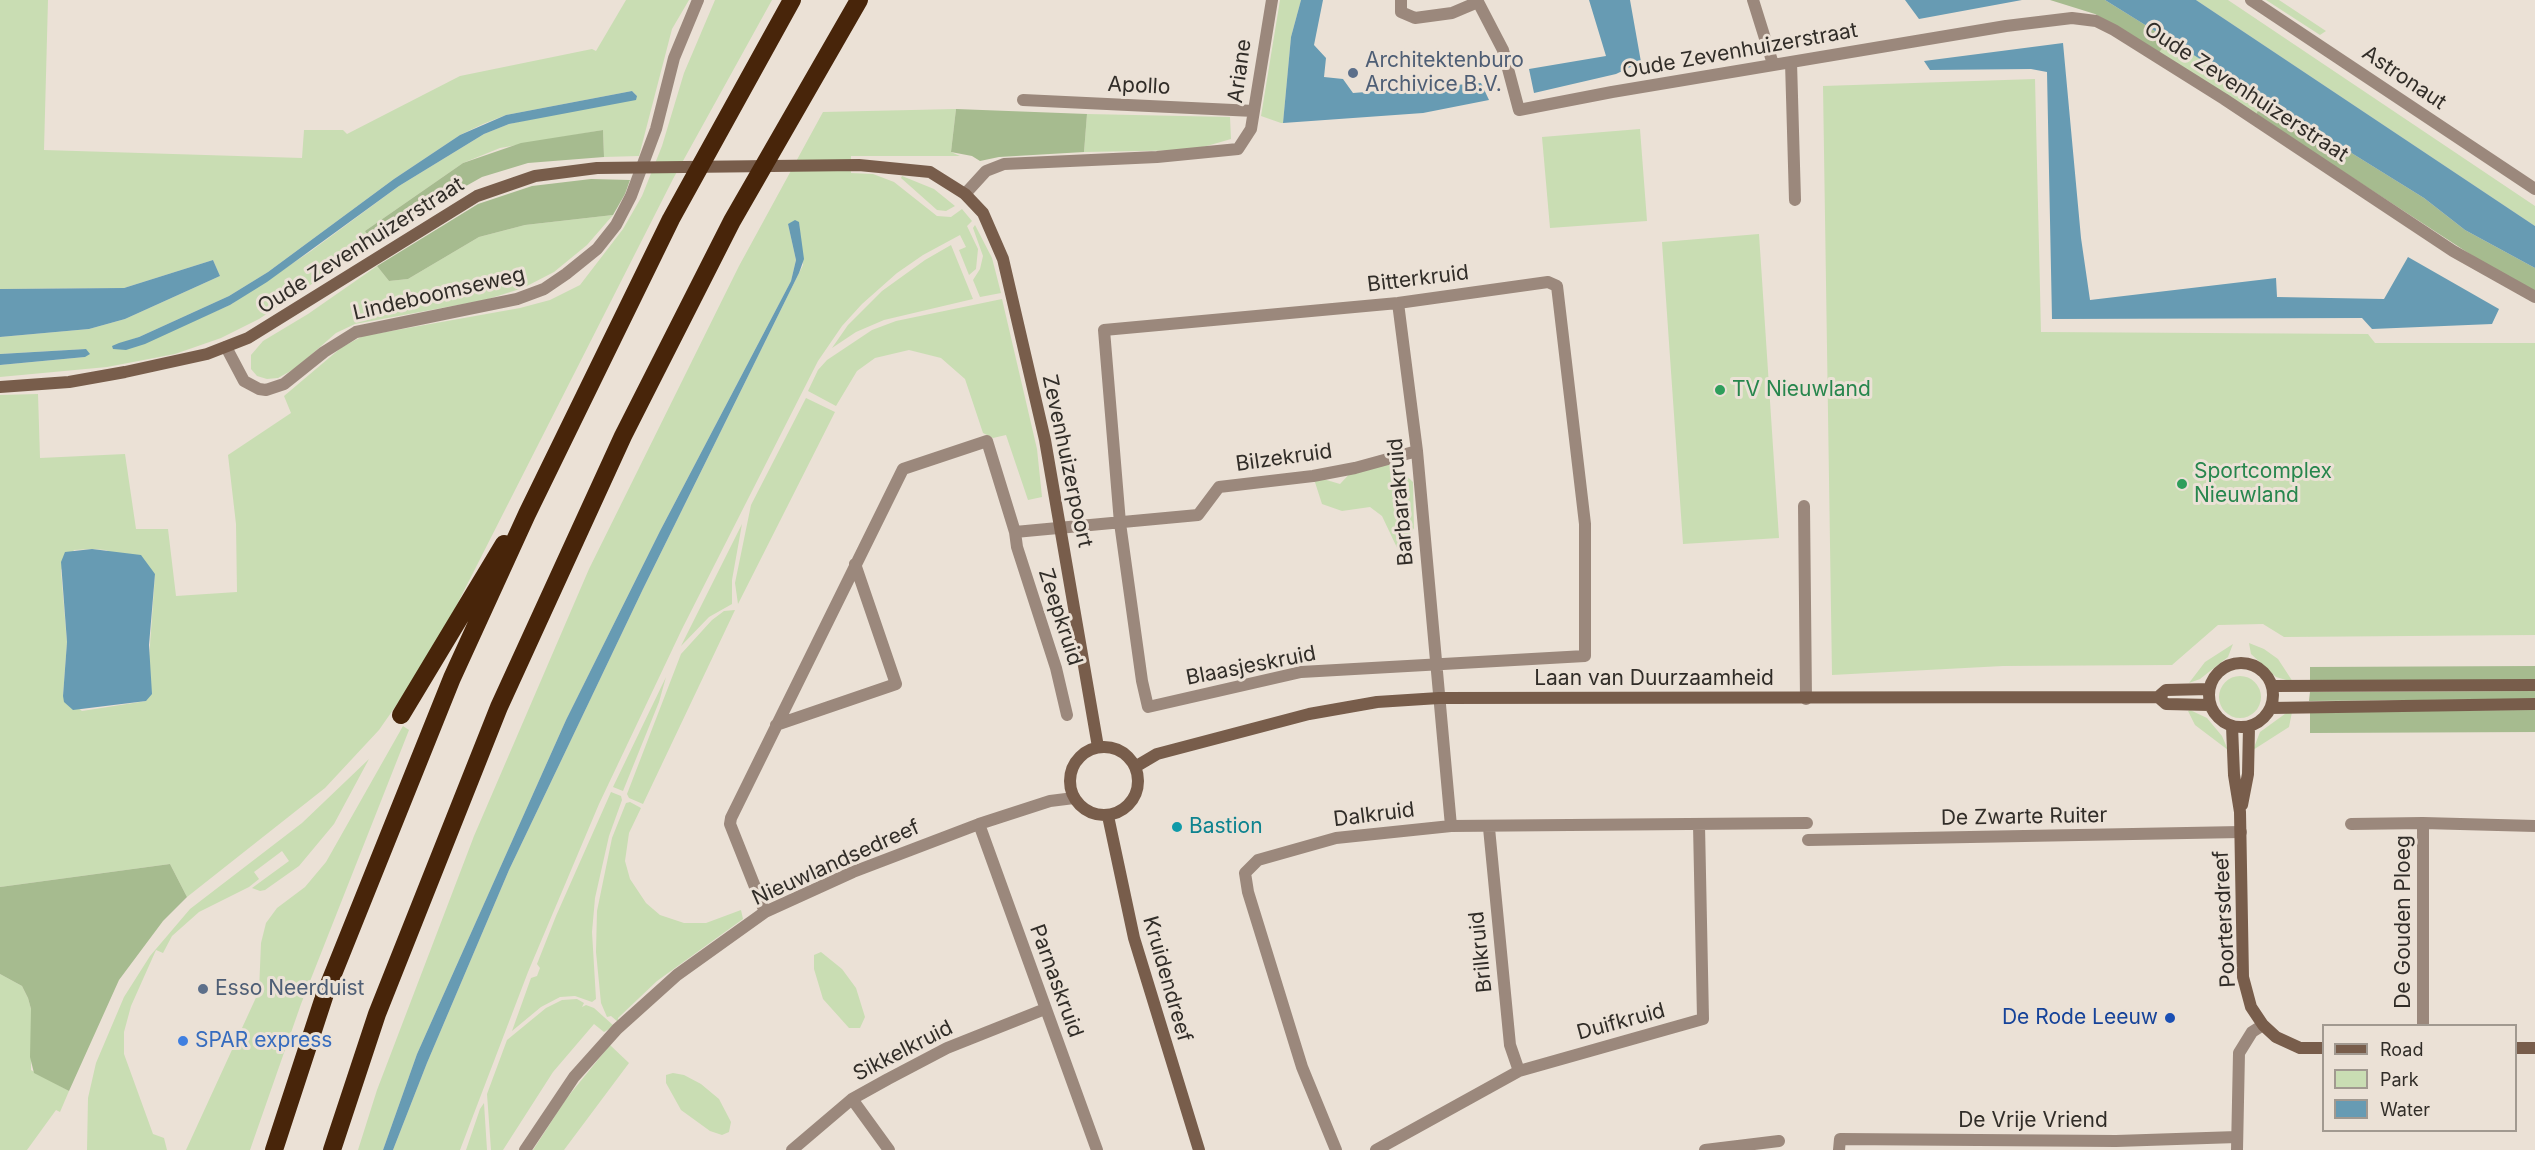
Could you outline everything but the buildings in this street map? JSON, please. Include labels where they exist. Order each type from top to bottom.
[{"type":"highway","points":[[274,1150],[330,983],[452,678],[527,514],[671,219],[792,0]]},
{"type":"highway","points":[[332,1150],[377,1014],[500,707],[623,436],[732,221],[859,0]]},
{"type":"highway","points":[[401,715],[492,561],[527,514]]},
{"type":"street","name":"Lindeboomseweg","points":[[226,347],[244,381],[266,390],[284,384],[324,352],[356,332],[518,299],[544,289],[566,274],[597,249],[616,225],[632,196],[656,129],[674,58],[698,0]]},
{"type":"street","name":"Ariane","points":[[965,194],[986,171],[1004,164],[1224,153],[1241,146],[1248,136],[1254,111],[1272,0]]},
{"type":"street","points":[[1401,0],[1401,12],[1414,18],[1452,13],[1478,1]]},
{"type":"street","points":[[1753,0],[1773,64]]},
{"type":"street","name":"Astronaut","points":[[2251,0],[2535,189]]},
{"type":"street","name":"Oude Zevenhuizerstraat","points":[[1478,1],[1503,50],[1519,110],[1773,64],[2017,25],[2072,18],[2096,21],[2214,93],[2453,251],[2535,297]]},
{"type":"street","points":[[1791,62],[1795,200]]},
{"type":"street","name":"Apollo","points":[[1023,100],[1254,111]]},
{"type":"street","name":"Oude Zevenhuizerstraat","points":[[0,387],[32,386],[125,372],[182,360],[226,347],[271,326],[408,237],[477,196],[535,176],[597,168],[859,165]]},
{"type":"street","name":"Zevenhuizerpoort","points":[[859,165],[930,172],[965,194],[987,219],[1003,259],[1045,440],[1098,747]]},
{"type":"street","name":"Bitterkruid","points":[[1120,523],[1104,330],[1398,303],[1548,282],[1557,286],[1585,524],[1585,656]]},
{"type":"street","name":"Barbarakruid","points":[[1398,303],[1417,451],[1434,665],[1439,698]]},
{"type":"street","name":"Zeepkruid","points":[[765,912],[730,824],[776,725],[903,469],[987,441],[1015,532],[1017,547],[1056,668],[1067,715]]},
{"type":"street","name":"Bilzekruid","points":[[1062,530],[1198,515],[1219,487],[1323,474],[1417,451]]},
{"type":"street","points":[[1804,506],[1806,699]]},
{"type":"street","name":"Blaasjeskruid","points":[[1120,523],[1148,707],[1301,672],[1585,656]]},
{"type":"street","points":[[1015,532],[1062,530]]},
{"type":"street","points":[[776,725],[896,684],[855,564]]},
{"type":"street","points":[[2240,662],[2260,668],[2272,686],[2271,708],[2262,720],[2249,727],[2232,726],[2218,718],[2210,705],[2209,689],[2217,674],[2223,668],[2240,662]]},
{"type":"street","points":[[2272,686],[2535,686]]},
{"type":"street","points":[[2209,689],[2166,690],[2158,697],[2166,704],[2210,705]]},
{"type":"street","name":"Laan van Duurzaamheid","points":[[1135,767],[1157,754],[1309,714],[1377,702],[1439,698],[2158,697]]},
{"type":"street","points":[[1439,698],[1451,826]]},
{"type":"street","points":[[2271,708],[2535,704]]},
{"type":"street","name":"Poortersdreef","points":[[2232,726],[2234,775],[2241,832],[2243,977],[2251,1007],[2263,1025],[2276,1037],[2300,1048],[2322,1048]]},
{"type":"street","name":"Poortersdreef","points":[[2240,812],[2248,774],[2249,727]]},
{"type":"street","points":[[1098,747],[1120,751],[1135,767],[1137,788],[1134,798],[1119,812],[1108,816],[1083,808],[1074,798],[1070,788],[1073,766],[1088,751],[1098,747]]},
{"type":"street","name":"Nieuwlandsedreef","points":[[525,1150],[574,1077],[617,1029],[677,975],[765,912],[853,872],[978,824],[1050,801],[1074,798]]},
{"type":"street","name":"Kruidendreef","points":[[1108,816],[1140,958],[1199,1150]]},
{"type":"street","name":"Dalkruid","points":[[1336,1150],[1296,1046],[1265,951],[1245,873],[1258,860],[1336,838],[1451,826],[1489,828],[1807,823]]},
{"type":"street","points":[[2351,824],[2423,823]]},
{"type":"street","name":"De Gouden Ploeg","points":[[2423,1024],[2423,823],[2535,826]]},
{"type":"street","name":"Parnaskruid","points":[[978,824],[1097,1150]]},
{"type":"street","name":"Duifkruid","points":[[1376,1150],[1519,1071],[1703,1019],[1699,825]]},
{"type":"street","name":"Brilkruid","points":[[1489,828],[1510,1045],[1519,1071]]},
{"type":"street","name":"De Zwarte Ruiter","points":[[1808,840],[2241,832]]},
{"type":"street","name":"Sikkelkruid","points":[[792,1150],[852,1099],[947,1048],[1045,1009]]},
{"type":"street","points":[[2237,1144],[2239,1053],[2252,1032],[2263,1025]]},
{"type":"street","points":[[2517,1048],[2535,1048]]},
{"type":"street","points":[[852,1099],[889,1150]]},
{"type":"street","name":"De Vrije Vriend","points":[[1839,1150],[1840,1139],[2139,1146],[2237,1144]]},
{"type":"street","points":[[1713,1149],[1779,1142]]},
{"type":"green space","points":[[0,0],[48,0],[44,150],[302,158],[304,130],[343,130],[347,134],[460,76],[592,49],[596,51],[626,0],[689,0],[672,29],[639,156],[604,157],[603,130],[500,148],[463,163],[365,231],[372,244],[259,319],[221,338],[175,354],[107,367],[0,377],[0,365],[85,357],[86,349],[0,354],[0,337],[89,329],[125,319],[220,276],[213,260],[124,288],[0,289]],"holes":[[[632,91],[637,96],[509,124],[484,134],[399,186],[311,251],[230,305],[198,319],[113,346],[139,337],[229,296],[268,272],[394,179],[460,135],[483,124],[506,115]]]},
{"type":"green space","points":[[715,0],[772,0],[673,179],[442,634],[379,730],[325,788],[187,897],[170,864],[0,887],[0,395],[38,394],[40,458],[125,454],[136,529],[168,529],[176,596],[237,592],[236,524],[228,455],[291,413],[284,396],[342,347],[363,336],[520,308],[550,300],[580,285],[623,229],[642,196],[662,146],[684,73]],"holes":[[[74,550],[106,550],[155,574],[146,701],[82,711],[63,696],[67,642],[61,570]]]},
{"type":"green space","points":[[1280,0],[1301,0],[1291,37],[1283,123],[1261,116]]},
{"type":"green space","points":[[2050,0],[2105,0],[2168,39],[2159,53],[2095,14]]},
{"type":"green space","points":[[2196,0],[2228,0],[2535,206],[2535,226]]},
{"type":"green space","points":[[2266,0],[2279,0],[2326,31],[2320,35]]},
{"type":"green space","points":[[2168,39],[2263,98],[2256,115],[2159,53]]},
{"type":"green space","name":"Sportcomplex Nieuwland","points":[[2035,79],[2041,332],[2368,334],[2375,343],[2535,343],[2535,635],[2284,637],[2263,624],[2218,625],[2172,665],[2003,666],[1832,675],[1823,86]]},
{"type":"green space","points":[[2263,98],[2424,198],[2465,230],[2535,268],[2535,291],[2476,258],[2256,115]]},
{"type":"green space","points":[[956,109],[951,152],[960,156],[851,156],[851,173],[873,174],[894,182],[937,216],[951,217],[962,209],[972,221],[967,226],[978,249],[976,269],[969,275],[959,250],[966,247],[960,235],[923,255],[897,273],[862,304],[842,326],[818,361],[682,629],[599,804],[528,972],[460,1150],[393,1150],[427,1063],[509,870],[643,589],[803,265],[799,223],[788,224],[796,260],[791,281],[660,531],[566,720],[417,1054],[383,1150],[358,1150],[377,1090],[474,836],[589,569],[739,266],[823,112]]},
{"type":"green space","points":[[956,109],[1087,114],[1084,152],[999,157],[980,161],[972,156],[951,152]]},
{"type":"green space","points":[[1087,114],[1230,117],[1231,139],[1193,150],[1084,152]]},
{"type":"green space","points":[[1640,129],[1647,221],[1550,228],[1542,137]]},
{"type":"green space","points":[[603,130],[604,157],[528,163],[482,177],[404,221],[372,244],[365,231],[463,163],[521,143]]},
{"type":"green space","points":[[902,176],[934,189],[955,206],[946,211],[937,210],[901,178]]},
{"type":"green space","points":[[591,179],[630,180],[613,215],[525,225],[479,237],[408,279],[389,281],[377,266],[478,204],[532,186]]},
{"type":"green space","points":[[613,215],[587,245],[554,272],[523,288],[485,300],[355,324],[336,333],[296,368],[278,378],[267,379],[257,376],[251,369],[251,355],[263,341],[308,314],[377,266],[389,281],[408,279],[479,237],[525,225]]},
{"type":"green space","points":[[975,225],[992,258],[1001,293],[980,297],[973,280],[980,269],[983,256],[973,228]]},
{"type":"green space","name":"TV Nieuwland","points":[[1759,234],[1779,538],[1683,544],[1662,242]]},
{"type":"green space","points":[[951,245],[973,299],[884,320],[856,332],[832,348],[848,325],[882,291],[925,260]]},
{"type":"green space","points":[[1002,299],[1037,449],[1042,497],[1028,500],[1006,435],[993,438],[983,433],[965,379],[941,358],[909,350],[875,358],[857,371],[836,406],[808,391],[818,370],[827,360],[872,330],[896,321]]},
{"type":"green space","points":[[806,398],[835,412],[738,604],[735,583],[751,505]]},
{"type":"green space","points":[[1388,458],[1413,482],[1414,528],[1399,552],[1382,516],[1370,507],[1342,511],[1322,504],[1313,476],[1340,484],[1355,468]]},
{"type":"green space","points":[[742,524],[732,580],[732,604],[709,617],[681,646]]},
{"type":"green space","points":[[735,610],[643,804],[629,798],[627,794],[681,654],[712,620],[724,611]]},
{"type":"green space","points":[[2249,643],[2264,649],[2278,659],[2293,682],[2276,677],[2251,654]]},
{"type":"green space","points":[[2233,644],[2228,657],[2200,679],[2189,683],[2205,662]]},
{"type":"green space","points":[[2535,666],[2535,681],[2310,682],[2310,667]]},
{"type":"green space","points":[[2240,676],[2248,677],[2255,682],[2260,689],[2260,705],[2255,712],[2248,717],[2240,718],[2232,717],[2225,712],[2220,705],[2219,697],[2220,689],[2225,682],[2232,677]]},
{"type":"green space","points":[[666,677],[659,702],[623,791],[613,787]]},
{"type":"green space","points":[[2535,691],[2535,699],[2309,701],[2310,692]]},
{"type":"green space","points":[[2535,710],[2535,732],[2310,733],[2310,711]]},
{"type":"green space","points":[[2188,711],[2207,718],[2222,736],[2228,750],[2195,725]]},
{"type":"green space","points":[[2289,711],[2292,712],[2289,727],[2253,750],[2260,732]]},
{"type":"green space","points":[[403,726],[409,730],[301,1004],[250,1150],[186,1150],[259,991],[261,943],[266,923],[277,908],[305,887],[326,862]]},
{"type":"green space","points":[[369,759],[334,824],[299,866],[265,890],[252,888],[289,861],[282,851],[254,872],[259,879],[249,887],[199,912],[172,936],[163,953],[156,950],[131,1006],[124,1032],[124,1054],[153,1134],[164,1138],[167,1150],[87,1150],[88,1098],[96,1063],[124,997],[150,956],[190,909],[302,823]]},
{"type":"green space","points":[[611,792],[621,796],[622,800],[609,836],[595,898],[592,932],[596,999],[592,1002],[575,996],[560,997],[541,1007],[512,1031],[531,978],[537,976],[540,968],[537,964],[556,916]]},
{"type":"green space","points":[[630,802],[641,808],[629,833],[625,861],[630,879],[646,903],[660,915],[684,923],[706,923],[741,910],[743,919],[657,981],[618,1018],[618,1022],[611,1016],[607,1017],[601,1003],[596,952],[597,911],[612,838],[626,803]]},
{"type":"green space","points":[[170,864],[187,897],[163,921],[119,980],[69,1091],[34,1073],[30,1057],[31,1009],[28,998],[22,986],[0,974],[0,887]]},
{"type":"green space","points":[[821,952],[842,969],[856,988],[865,1017],[860,1028],[849,1028],[823,999],[814,969],[814,955]]},
{"type":"green space","points":[[0,974],[22,986],[28,998],[31,1009],[31,1070],[69,1091],[60,1112],[56,1110],[27,1150],[0,1150]]},
{"type":"green space","points":[[577,999],[584,1003],[582,1007],[586,1005],[594,1008],[614,1026],[604,1032],[594,1024],[553,1072],[503,1150],[491,1150],[487,1094],[507,1040],[546,1008],[562,1000]]},
{"type":"green space","points":[[610,1045],[629,1063],[564,1150],[533,1150],[566,1099]]},
{"type":"green space","points":[[673,1073],[684,1075],[701,1084],[719,1099],[731,1122],[729,1132],[722,1135],[710,1131],[681,1110],[666,1083],[666,1075]]},
{"type":"green space","points":[[484,1103],[487,1150],[466,1150],[480,1109]]},
{"type":"water","points":[[1301,0],[1323,0],[1314,45],[1326,58],[1324,77],[1343,79],[1353,93],[1481,83],[1489,100],[1423,113],[1283,123],[1291,37]]},
{"type":"water","points":[[1589,0],[1630,0],[1641,62],[1616,74],[1534,93],[1529,69],[1606,56]]},
{"type":"water","points":[[1905,0],[2022,0],[1919,19]]},
{"type":"water","points":[[2105,0],[2196,0],[2535,226],[2535,268],[2465,230],[2424,198]]},
{"type":"water","points":[[2063,43],[2081,238],[2090,300],[2276,278],[2277,297],[2384,299],[2408,257],[2499,309],[2492,324],[2372,329],[2362,318],[2052,319],[2047,72],[2031,69],[1930,70],[1924,61]]},
{"type":"water","points":[[632,91],[637,96],[636,100],[509,124],[484,134],[399,186],[267,282],[230,305],[145,344],[126,350],[113,349],[112,346],[139,337],[229,296],[268,272],[394,179],[460,135],[506,115]]},
{"type":"water","points":[[795,220],[799,222],[804,259],[799,273],[643,589],[509,870],[427,1063],[393,1150],[383,1150],[417,1054],[566,720],[660,531],[791,281],[796,260],[788,224]]},
{"type":"water","points":[[213,260],[220,276],[125,319],[89,329],[0,337],[0,289],[124,288]]},
{"type":"water","points":[[86,349],[90,354],[85,357],[0,365],[0,354]]},
{"type":"water","points":[[92,549],[141,555],[155,574],[149,645],[152,694],[146,701],[73,710],[64,702],[63,696],[67,642],[61,562],[65,552]]},
{"type":"place","name":"Architektenburo Archivice B.V.","points":[[1353,73]]},
{"type":"place","name":"TV Nieuwland","points":[[1720,390]]},
{"type":"place","name":"Sportcomplex Nieuwland","points":[[2182,484]]},
{"type":"place","name":"Bastion","points":[[1177,827]]},
{"type":"place","name":"Esso Neerduist","points":[[203,989]]},
{"type":"place","name":"De Rode Leeuw","points":[[2170,1018]]},
{"type":"place","name":"SPAR express","points":[[183,1041]]}]
